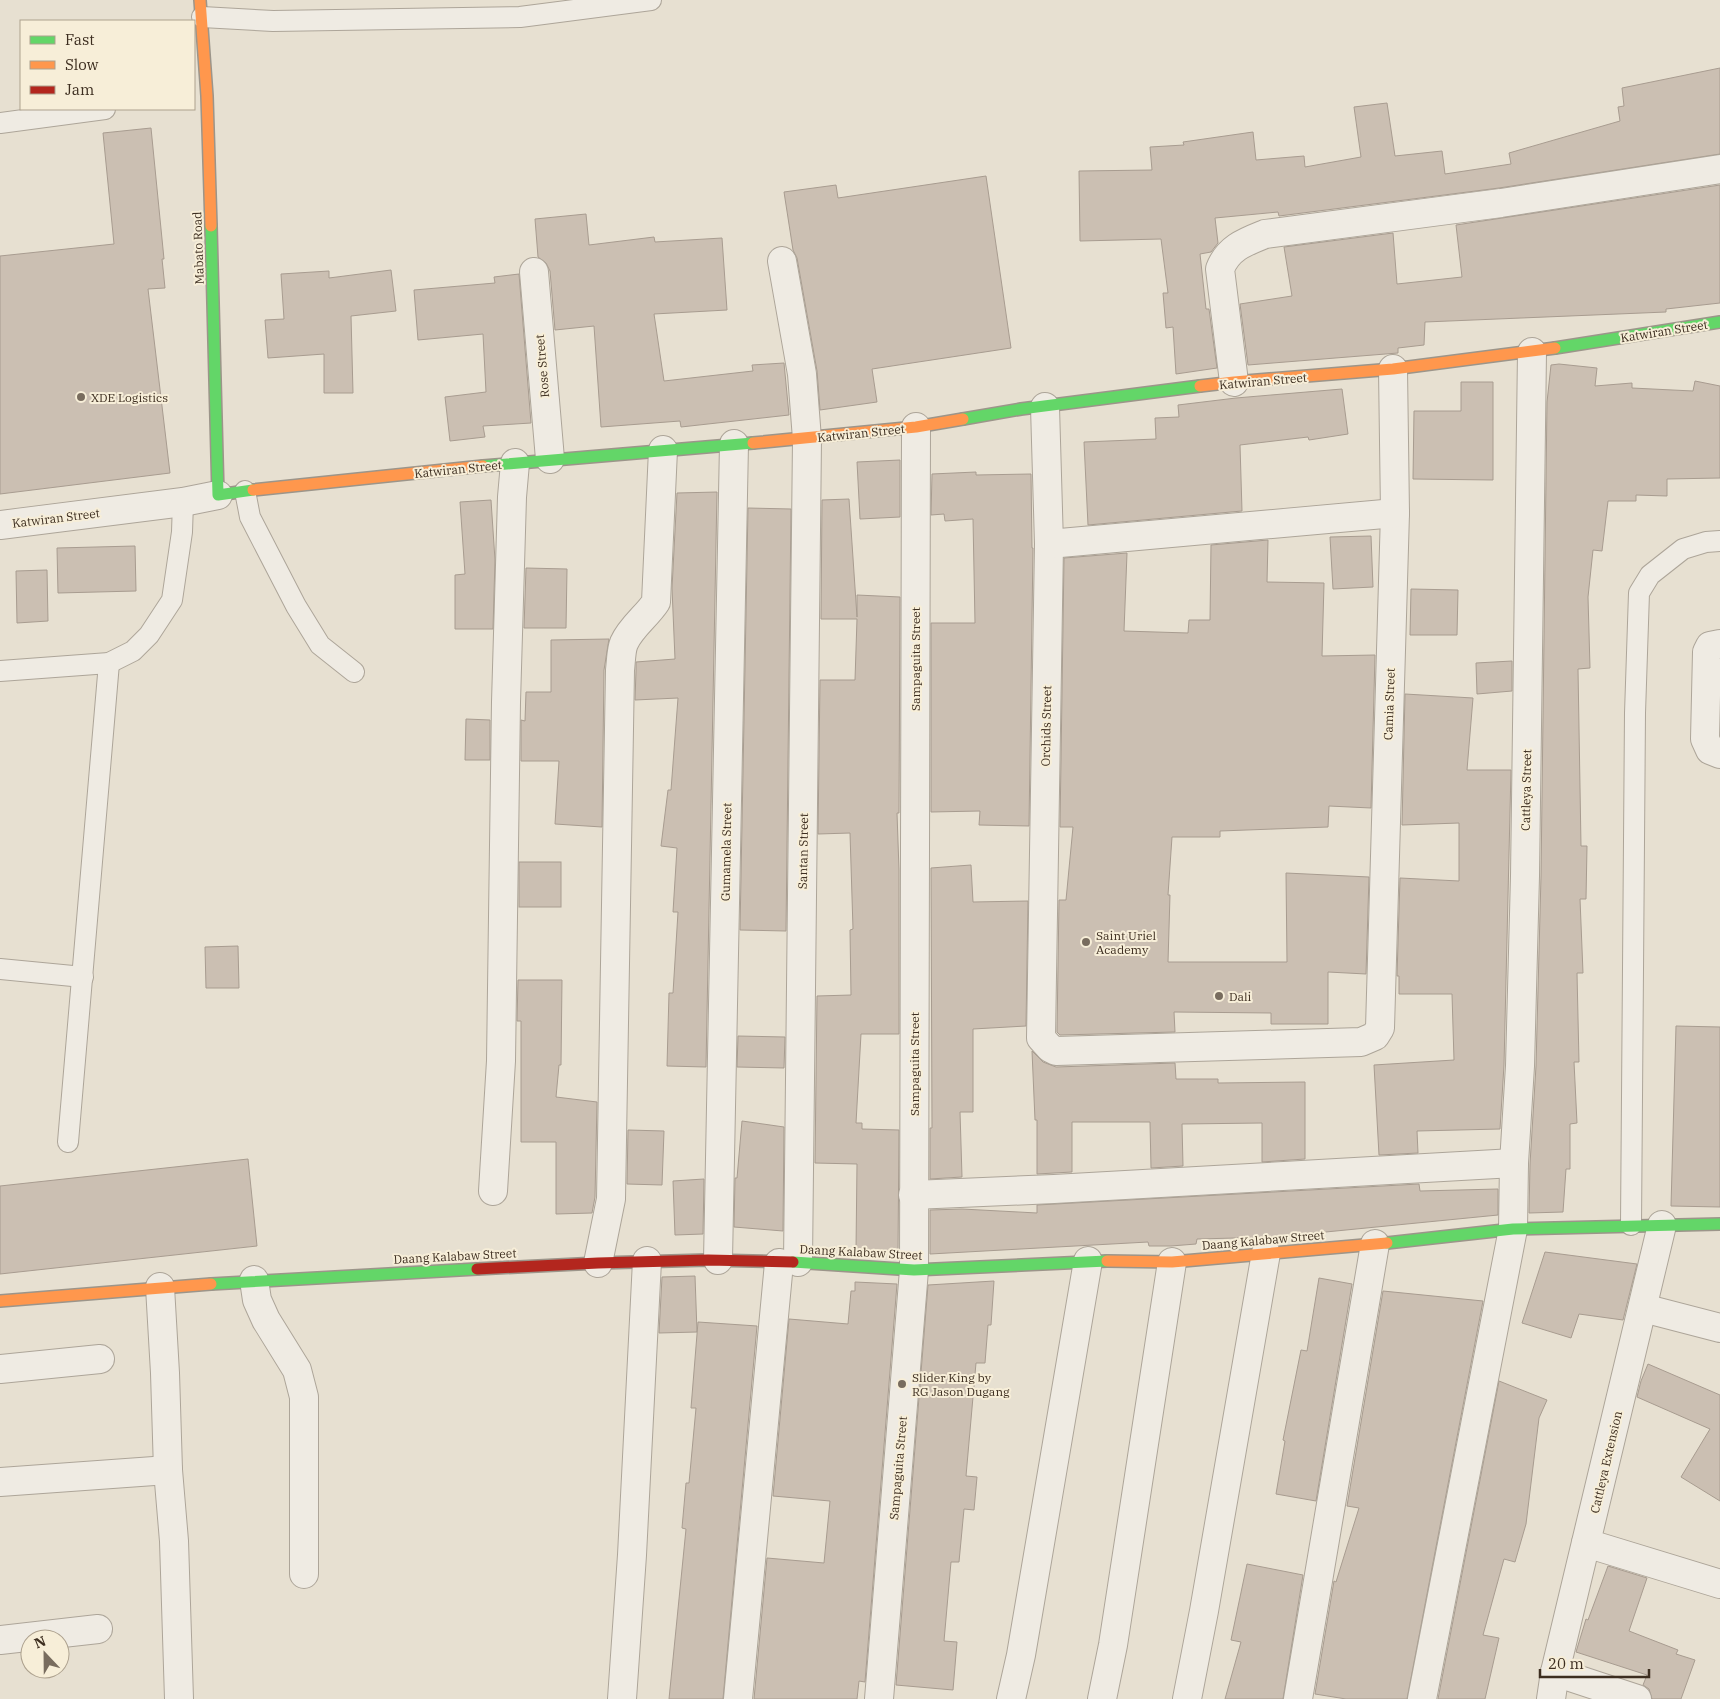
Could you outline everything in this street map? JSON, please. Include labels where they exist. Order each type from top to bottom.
[{"type":"street","name":"Mabato Road","points":[[201,8],[200,96],[218,495]]},
{"type":"street","points":[[1234,382],[1220,270],[1230,251],[1250,240],[1265,234],[1502,204],[1720,169]]},
{"type":"street","name":"Santan Street","points":[[738,1699],[789,1263],[807,439],[802,374],[782,261]]},
{"type":"street","name":"Rose Street","points":[[534,272],[550,459]]},
{"type":"street","name":"Katwiran Street","points":[[0,525],[183,502],[245,491],[550,459],[807,439],[916,427],[1021,409],[1234,382],[1393,369],[1532,352],[1720,322]]},
{"type":"street","name":"Cattleya Street","points":[[1422,1699],[1513,1229],[1525,876],[1532,352]]},
{"type":"street","name":"Camia Street","points":[[1045,1043],[1050,1048],[1056,1050],[1348,1043],[1368,1040],[1375,1036],[1380,1028],[1395,513],[1393,369]]},
{"type":"street","name":"Orchids Street","points":[[1045,407],[1049,544],[1040,1032],[1041,1038],[1045,1043]]},
{"type":"street","name":"Sampaguita Street","points":[[879,1699],[914,1270],[916,427]]},
{"type":"street","name":"Gumamela Street","points":[[718,1260],[734,444]]},
{"type":"street","points":[[598,1262],[611,1199],[620,670],[624,643],[635,626],[647,615],[656,602],[663,450]]},
{"type":"street","points":[[494,1190],[501,1061],[506,702],[512,497],[515,463]]},
{"type":"street","points":[[1049,544],[1395,513]]},
{"type":"street","points":[[1715,752],[1705,739],[1707,652],[1710,646],[1720,644]]},
{"type":"street","points":[[913,1195],[1064,1189],[1514,1163]]},
{"type":"street","name":"Daang Kalabaw Street","points":[[0,1301],[254,1280],[598,1262],[718,1260],[914,1270],[1088,1261],[1172,1262],[1375,1244],[1513,1229],[1720,1224]]},
{"type":"street","name":"Cattleya Extension","points":[[1551,1699],[1555,1672],[1662,1225]]},
{"type":"street","points":[[1298,1699],[1375,1244]]},
{"type":"street","points":[[1187,1699],[1266,1254]]},
{"type":"street","points":[[622,1699],[632,1555],[647,1261]]},
{"type":"street","points":[[1011,1699],[1021,1655],[1088,1261]]},
{"type":"street","points":[[1102,1699],[1113,1645],[1172,1262]]},
{"type":"street","points":[[254,1280],[257,1300],[266,1320],[297,1370],[304,1397],[304,1574]]},
{"type":"street","points":[[160,1287],[168,1470],[174,1541],[179,1699]]},
{"type":"street","points":[[1643,1308],[1720,1328]]},
{"type":"street","points":[[0,1369],[100,1359]]},
{"type":"street","points":[[0,1482],[168,1470]]},
{"type":"street","points":[[1586,1543],[1720,1584]]},
{"type":"street","points":[[0,1640],[98,1629]]},
{"type":"street","points":[[1555,1672],[1637,1699]]},
{"type":"lane","points":[[201,8],[273,21],[520,17],[651,0]]},
{"type":"lane","points":[[0,124],[98,110]]},
{"type":"lane","points":[[245,491],[250,518],[296,606],[320,645],[354,672]]},
{"type":"lane","points":[[0,671],[109,663],[133,651],[149,635],[172,600],[182,532],[183,502]]},
{"type":"lane","points":[[1631,1225],[1635,722],[1639,593],[1650,575],[1683,549],[1706,542],[1720,542]]},
{"type":"lane","points":[[68,1142],[109,663]]},
{"type":"lane","points":[[0,970],[83,977]]},
{"type":"building","points":[[1720,68],[1720,154],[1499,188],[1279,216],[1278,212],[1215,218],[1218,243],[1211,252],[1200,254],[1206,309],[1209,309],[1217,368],[1176,374],[1173,327],[1166,328],[1163,293],[1168,293],[1161,239],[1080,241],[1079,171],[1152,170],[1150,147],[1184,145],[1183,142],[1253,132],[1256,160],[1304,156],[1305,167],[1361,157],[1354,107],[1387,103],[1395,156],[1442,151],[1445,174],[1511,164],[1509,153],[1620,121],[1618,107],[1624,106],[1622,88]]},
{"type":"building","name":"XDE Logistics","points":[[151,128],[164,259],[162,259],[165,288],[148,289],[170,473],[0,494],[0,256],[114,244],[103,133]]},
{"type":"building","points":[[986,176],[1011,348],[872,369],[877,402],[820,410],[817,371],[797,258],[793,250],[784,192],[836,185],[838,198]]},
{"type":"building","points":[[1720,185],[1720,303],[1666,309],[1666,312],[1425,322],[1424,345],[1398,348],[1398,353],[1248,365],[1240,304],[1292,296],[1284,247],[1393,233],[1397,284],[1462,277],[1456,225]]},
{"type":"building","points":[[586,214],[589,245],[654,237],[655,242],[722,238],[727,310],[654,314],[664,381],[753,371],[752,365],[784,363],[789,415],[681,427],[680,421],[601,427],[594,326],[555,330],[550,271],[546,263],[538,257],[535,219]]},
{"type":"building","points":[[391,270],[396,311],[351,316],[353,393],[324,393],[324,354],[268,358],[265,320],[284,319],[281,274],[329,271],[329,278]]},
{"type":"building","points":[[519,274],[531,423],[483,426],[485,437],[450,441],[445,397],[486,392],[483,334],[418,340],[414,290],[495,283],[494,277]]},
{"type":"building","points":[[1559,364],[1597,368],[1595,386],[1632,383],[1632,388],[1693,391],[1695,381],[1720,386],[1720,478],[1667,479],[1667,496],[1636,495],[1636,501],[1608,501],[1602,551],[1593,550],[1588,597],[1590,668],[1578,669],[1581,846],[1587,846],[1586,899],[1580,899],[1583,973],[1577,973],[1579,1062],[1574,1062],[1577,1123],[1570,1124],[1570,1169],[1566,1169],[1563,1212],[1529,1213],[1536,1066],[1541,876],[1547,402],[1551,365]]},
{"type":"building","points":[[1461,382],[1493,382],[1493,480],[1413,479],[1414,411],[1461,411]]},
{"type":"building","points":[[1342,389],[1348,434],[1309,440],[1308,437],[1240,445],[1242,511],[1088,525],[1084,442],[1156,439],[1155,418],[1179,417],[1178,405]]},
{"type":"building","points":[[900,460],[900,517],[860,519],[857,462]]},
{"type":"building","points":[[976,472],[976,475],[1031,474],[1033,548],[1029,826],[979,825],[980,811],[931,812],[931,623],[975,623],[973,519],[945,521],[944,514],[931,515],[932,474]]},
{"type":"building","points":[[717,492],[706,1067],[667,1066],[669,993],[673,993],[678,912],[673,912],[677,848],[661,846],[668,790],[671,790],[678,698],[635,700],[636,662],[675,659],[672,588],[677,493]]},
{"type":"building","points":[[849,499],[857,617],[857,595],[900,597],[899,813],[897,813],[899,1034],[861,1034],[856,1123],[862,1123],[862,1129],[899,1130],[898,1253],[856,1250],[857,1164],[815,1163],[817,996],[851,995],[850,930],[853,929],[850,833],[818,834],[820,680],[855,680],[857,619],[821,619],[822,500]]},
{"type":"building","points":[[491,500],[495,560],[493,629],[455,629],[455,575],[465,574],[460,502]]},
{"type":"building","points":[[748,508],[791,509],[786,931],[740,930]]},
{"type":"building","points":[[1371,536],[1373,587],[1333,589],[1330,537]]},
{"type":"building","points":[[1268,540],[1267,582],[1324,583],[1322,656],[1375,655],[1371,808],[1329,806],[1328,827],[1220,831],[1220,837],[1172,837],[1168,895],[1170,895],[1168,962],[1287,962],[1286,873],[1369,877],[1366,974],[1328,972],[1328,1024],[1271,1024],[1271,1013],[1174,1012],[1175,1032],[1060,1035],[1057,1032],[1059,900],[1066,900],[1073,827],[1060,827],[1064,558],[1127,553],[1124,631],[1188,633],[1189,620],[1210,620],[1211,545]]},
{"type":"building","points":[[135,546],[136,591],[58,593],[57,548]]},
{"type":"building","points":[[526,568],[567,569],[566,628],[524,628]]},
{"type":"building","points":[[47,570],[48,621],[17,623],[16,571]]},
{"type":"building","points":[[1411,589],[1458,590],[1457,635],[1410,635]]},
{"type":"building","points":[[609,639],[604,670],[602,827],[555,824],[559,761],[521,761],[521,720],[525,721],[526,692],[551,692],[551,640]]},
{"type":"building","points":[[1512,661],[1512,691],[1477,694],[1476,663]]},
{"type":"building","points":[[1405,694],[1473,698],[1467,770],[1511,770],[1504,1065],[1500,1129],[1417,1131],[1418,1153],[1379,1155],[1374,1065],[1454,1060],[1452,994],[1399,994],[1399,976],[1397,976],[1400,878],[1459,881],[1459,823],[1402,825]]},
{"type":"building","points":[[466,719],[490,720],[490,760],[465,760]]},
{"type":"building","points":[[519,862],[561,862],[561,907],[519,907]]},
{"type":"building","points":[[971,865],[973,902],[1028,901],[1026,1026],[973,1029],[973,1112],[960,1112],[962,1177],[930,1179],[930,1128],[932,1128],[931,868]]},
{"type":"building","points":[[238,946],[239,988],[206,988],[205,947]]},
{"type":"building","points":[[518,980],[562,980],[561,1065],[559,1065],[556,1097],[597,1102],[595,1197],[592,1213],[556,1214],[556,1142],[521,1142],[521,1021],[517,1021]]},
{"type":"building","points":[[1676,1026],[1720,1027],[1720,1207],[1671,1206]]},
{"type":"building","points":[[738,1036],[785,1037],[784,1068],[737,1067]]},
{"type":"building","points":[[1032,1051],[1043,1062],[1056,1067],[1175,1063],[1176,1079],[1218,1079],[1218,1083],[1305,1082],[1305,1159],[1262,1162],[1262,1123],[1182,1124],[1183,1166],[1151,1168],[1150,1122],[1072,1122],[1072,1172],[1037,1174],[1037,1120],[1035,1120]]},
{"type":"building","points":[[742,1121],[784,1127],[783,1231],[734,1227],[735,1178],[737,1178]]},
{"type":"building","points":[[628,1130],[664,1131],[662,1185],[627,1184]]},
{"type":"building","points":[[248,1159],[257,1246],[0,1274],[0,1186]]},
{"type":"building","points":[[704,1179],[703,1234],[675,1235],[673,1181]]},
{"type":"building","points":[[1419,1184],[1420,1191],[1498,1189],[1498,1215],[1275,1237],[1197,1239],[1196,1244],[1171,1246],[1149,1246],[1148,1242],[930,1254],[930,1210],[962,1209],[1037,1213],[1037,1205]]},
{"type":"building","points":[[1545,1252],[1637,1264],[1623,1320],[1579,1314],[1571,1338],[1522,1323]]},
{"type":"building","points":[[695,1276],[697,1332],[659,1333],[662,1277]]},
{"type":"building","points":[[1319,1278],[1352,1284],[1316,1501],[1276,1494],[1285,1441],[1283,1440],[1301,1350],[1307,1351]]},
{"type":"building","points":[[994,1281],[991,1325],[988,1325],[985,1363],[976,1363],[966,1476],[977,1477],[974,1510],[964,1509],[959,1562],[951,1562],[944,1641],[957,1642],[953,1690],[896,1685],[928,1285]]},
{"type":"building","points":[[855,1282],[897,1284],[865,1682],[859,1681],[857,1699],[754,1699],[767,1558],[824,1563],[830,1501],[773,1496],[789,1319],[848,1324],[851,1291],[855,1291]]},
{"type":"building","points":[[1383,1291],[1483,1301],[1407,1699],[1346,1699],[1315,1694],[1334,1581],[1336,1582],[1359,1508],[1347,1506]]},
{"type":"building","points":[[698,1322],[757,1326],[723,1699],[669,1699],[686,1529],[682,1528],[686,1483],[689,1483],[696,1408],[691,1408]]},
{"type":"building","points":[[1648,1364],[1720,1395],[1720,1501],[1681,1477],[1710,1429],[1637,1397]]},
{"type":"building","points":[[1499,1381],[1547,1400],[1539,1418],[1526,1524],[1515,1562],[1504,1559],[1483,1635],[1499,1638],[1485,1699],[1438,1699]]},
{"type":"building","points":[[1247,1564],[1303,1575],[1283,1699],[1225,1699],[1241,1642],[1231,1640]]},
{"type":"building","points":[[1608,1566],[1647,1578],[1629,1631],[1678,1650],[1676,1654],[1695,1660],[1681,1699],[1652,1699],[1649,1689],[1643,1685],[1647,1675],[1576,1652],[1586,1619],[1588,1620]]},
{"type":"traffic: fast","points":[[211,226],[218,495],[253,490]]},
{"type":"traffic: fast","points":[[1555,348],[1720,322]]},
{"type":"traffic: fast","points":[[963,419],[1021,409],[1200,386]]},
{"type":"traffic: fast","points":[[483,466],[753,443]]},
{"type":"traffic: fast","points":[[1387,1243],[1513,1229],[1720,1224]]},
{"type":"traffic: fast","points":[[793,1262],[914,1270],[1107,1261]]},
{"type":"traffic: fast","points":[[211,1284],[477,1269]]},
{"type":"traffic: slow","points":[[200,0],[207,96],[211,226]]},
{"type":"traffic: slow","points":[[1200,386],[1393,369],[1555,348]]},
{"type":"traffic: slow","points":[[753,443],[916,427],[963,419]]},
{"type":"traffic: slow","points":[[253,490],[483,466]]},
{"type":"traffic: slow","points":[[1107,1261],[1172,1262],[1387,1243]]},
{"type":"traffic: slow","points":[[0,1301],[211,1284]]},
{"type":"traffic: jam","points":[[477,1269],[708,1260],[793,1262]]},
{"type":"place","name":"XDE Logistics","points":[[81,397]]},
{"type":"place","name":"Saint Uriel Academy","points":[[1086,942]]},
{"type":"place","name":"Dali","points":[[1219,996]]},
{"type":"place","name":"Slider King by RG Jason Dugang","points":[[902,1384]]}]
